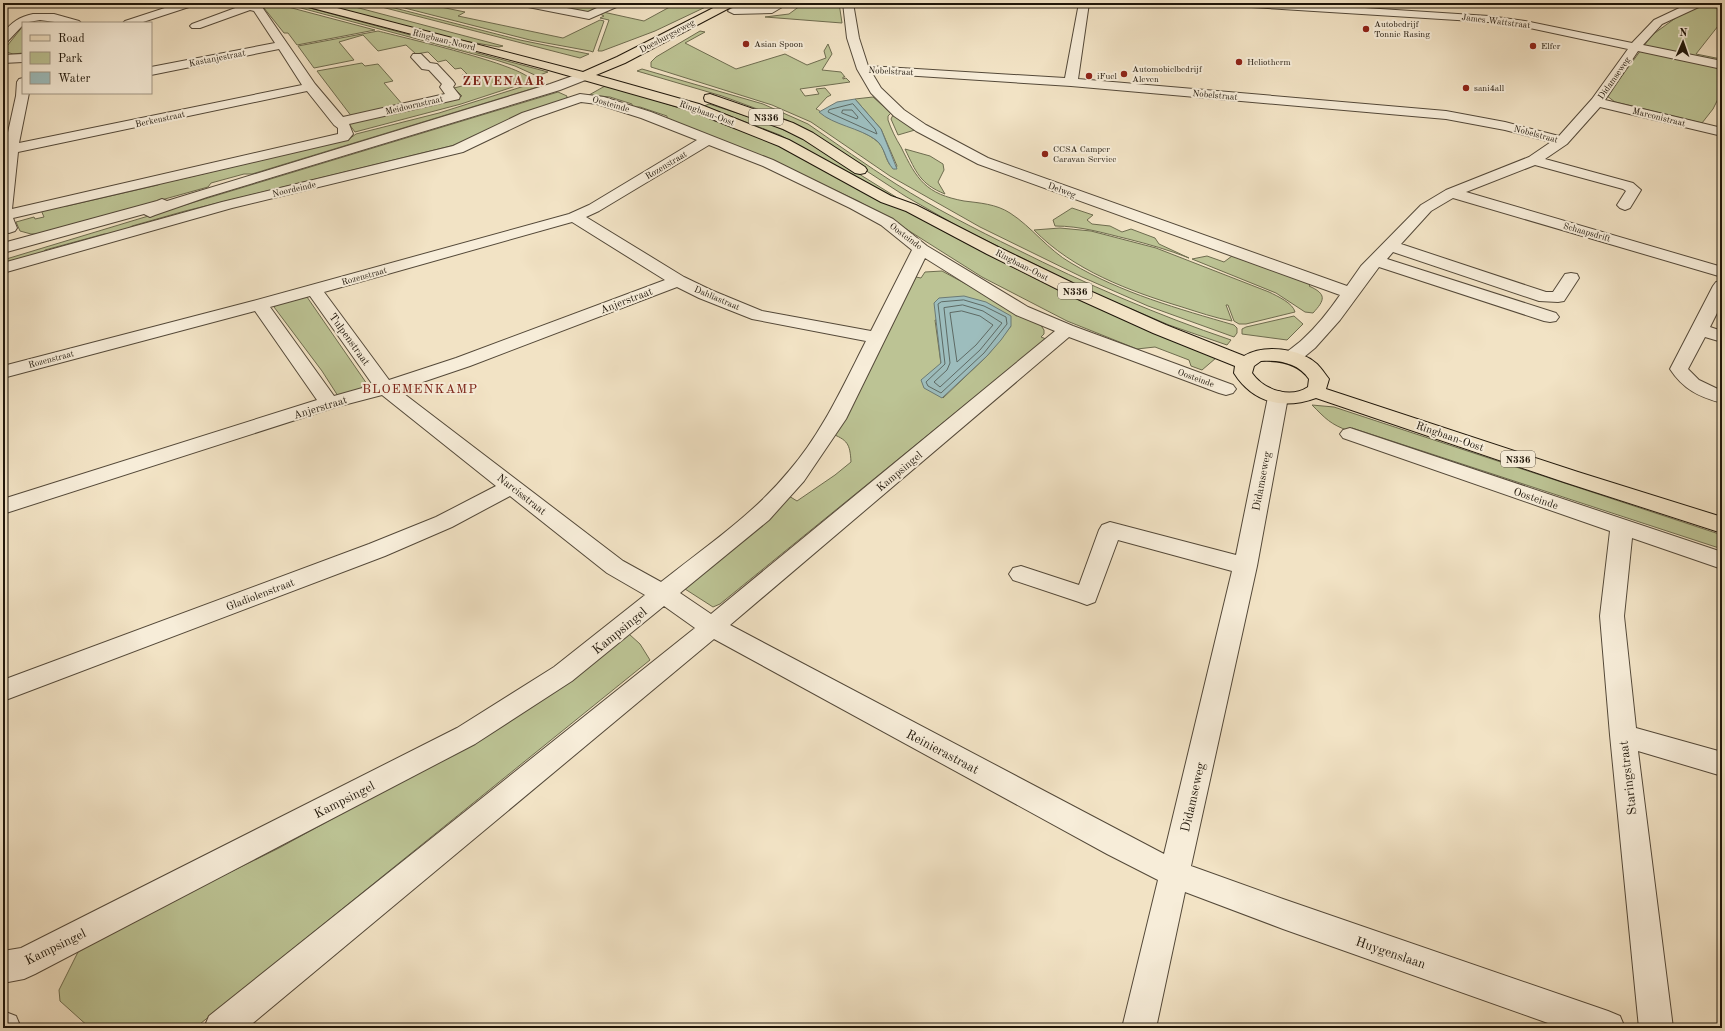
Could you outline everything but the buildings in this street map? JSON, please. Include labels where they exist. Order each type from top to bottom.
[{"type":"main road","name":"Ringbaan-Noord","points":[[305,3],[584,70]]},
{"type":"main road","name":"Doesburgseweg","points":[[584,70],[602,68],[635,54],[716,11],[732,7]]},
{"type":"main road","name":"Ringbaan-Oost","points":[[602,68],[714,100],[788,126],[827,148],[890,190],[911,208]]},
{"type":"main road","name":"Ringbaan-Oost","points":[[584,70],[694,108],[784,143],[886,199],[911,208],[1058,284],[1142,321],[1245,363]]},
{"type":"main road","points":[[1269,355],[1291,358],[1300,361],[1314,372],[1319,379],[1317,388],[1311,393],[1299,397],[1278,397],[1264,392],[1247,380],[1243,372],[1245,363],[1257,356],[1269,355]]},
{"type":"main road","name":"Ringbaan-Oost","points":[[1314,391],[1570,477],[1722,525]]},
{"type":"street","points":[[132,22],[192,3]]},
{"type":"street","points":[[4,215],[343,137],[346,134],[345,127],[310,86],[258,9],[233,3]]},
{"type":"street","points":[[523,3],[589,16],[617,3]]},
{"type":"street","points":[[756,5],[766,9],[776,3]]},
{"type":"street","points":[[732,7],[756,5],[772,10],[784,3]]},
{"type":"street","name":"Delweg","points":[[848,3],[853,38],[864,69],[876,90],[899,112],[921,128],[983,161],[1350,294]]},
{"type":"street","points":[[1071,82],[1084,3]]},
{"type":"street","name":"James Wattstraat","points":[[1235,3],[1489,19],[1525,24],[1722,65]]},
{"type":"street","name":"Didamseweg","points":[[1291,358],[1305,349],[1350,294],[1367,270],[1426,208],[1451,193],[1534,160],[1562,141],[1597,102],[1636,46],[1658,22],[1699,3]]},
{"type":"street","points":[[196,26],[250,7]]},
{"type":"street","points":[[3,40],[19,22],[26,19],[56,17],[72,22]]},
{"type":"street","name":"Kastanjestraat","points":[[152,71],[282,45]]},
{"type":"street","name":"Meidoornstraat","points":[[340,122],[454,96],[446,88],[450,84],[433,67],[426,66],[417,57]]},
{"type":"street","points":[[3,59],[22,59]]},
{"type":"street","name":"Nobelstraat","points":[[864,69],[1071,82],[1446,115],[1486,121],[1562,141]]},
{"type":"street","name":"Noordeinde","points":[[3,257],[13,248],[114,224],[202,194],[551,88],[584,70]]},
{"type":"street","name":"Berkenstraat","points":[[7,150],[310,86]]},
{"type":"street","points":[[13,248],[4,215],[7,150],[28,94]]},
{"type":"street","name":"Noordeinde","points":[[3,268],[227,205],[458,149],[527,116],[580,98]]},
{"type":"street","name":"Oosteinde","points":[[580,98],[599,100],[646,115],[768,163],[855,204],[887,222],[921,248],[1022,311],[1067,330],[1226,389]]},
{"type":"street","name":"Marconistraat","points":[[1597,102],[1722,132]]},
{"type":"street","name":"Rozenstraat","points":[[3,372],[260,305],[574,217],[594,208],[709,139]]},
{"type":"street","points":[[1534,160],[1628,186],[1634,190],[1625,205]]},
{"type":"street","name":"Schaapsdrift","points":[[1451,193],[1722,272]]},
{"type":"street","name":"Dahliastraat","points":[[574,217],[678,281],[705,294],[758,315],[877,338]]},
{"type":"street","points":[[1390,246],[1544,297],[1558,297],[1571,278]]},
{"type":"street","name":"Kampsingel","points":[[3,967],[24,963],[466,736],[563,674],[761,516],[797,476],[836,420],[921,248]]},
{"type":"street","points":[[1376,261],[1550,317]]},
{"type":"street","name":"Anjerstraat","points":[[3,506],[330,403],[385,388],[463,362],[678,281]]},
{"type":"street","points":[[1722,286],[1679,369],[1685,379],[1698,389],[1722,397]]},
{"type":"street","name":"Tulpenstraat","points":[[314,290],[385,388]]},
{"type":"street","points":[[260,305],[330,403]]},
{"type":"street","points":[[1699,329],[1722,337]]},
{"type":"street","name":"Kampsingel","points":[[221,1028],[712,627],[1067,330]]},
{"type":"street","name":"Narcisstraat","points":[[385,388],[614,567],[663,594]]},
{"type":"street","name":"Didamseweg","points":[[1139,1028],[1245,566],[1278,397]]},
{"type":"street","name":"Oosteinde","points":[[1350,434],[1722,561]]},
{"type":"street","name":"Gladiolenstraat","points":[[3,691],[377,550],[444,522],[511,487]]},
{"type":"street","name":"Staringstraat","points":[[1622,527],[1612,616],[1622,735],[1656,1028]]},
{"type":"street","points":[[1021,574],[1087,596],[1110,530],[1245,566]]},
{"type":"street","points":[[663,594],[712,627]]},
{"type":"street","name":"Reinierastraat","points":[[712,627],[1116,845],[1175,874]]},
{"type":"street","points":[[1622,735],[1722,764]]},
{"type":"street","name":"Huygenslaan","points":[[1175,874],[1283,914],[1608,1028]]},
{"type":"green space","points":[[249,3],[273,3],[375,30],[297,45],[288,33],[284,33],[264,8]]},
{"type":"green space","points":[[282,3],[291,3],[548,72],[537,76],[515,66],[496,60]]},
{"type":"green space","points":[[318,3],[340,3],[503,46],[499,47],[459,40]]},
{"type":"green space","points":[[366,3],[375,3],[520,40],[589,54],[580,58]]},
{"type":"green space","points":[[385,3],[421,3],[465,12],[458,16],[563,38],[600,20],[604,21],[593,52],[530,40]]},
{"type":"green space","points":[[542,3],[607,3],[588,12]]},
{"type":"green space","points":[[677,3],[714,3],[655,31],[602,51],[598,51],[609,20],[600,18],[604,16],[600,14],[603,12],[644,21]]},
{"type":"green space","points":[[804,3],[839,3],[842,23],[765,17],[789,14]]},
{"type":"green space","points":[[1701,5],[1722,9],[1722,21],[1696,54],[1721,59],[1722,61],[1722,91],[1713,109],[1702,123],[1615,102],[1607,96],[1652,35],[1677,17]]},
{"type":"green space","points":[[22,27],[22,53],[13,54],[3,51]]},
{"type":"green space","points":[[378,31],[485,59],[523,74],[531,80],[461,104],[355,132],[349,124],[355,120],[462,96],[454,88],[470,84],[462,75],[467,74],[461,68],[455,69],[446,60],[438,62],[428,52],[416,54],[406,45],[378,51],[363,35],[339,42],[354,60],[314,68],[298,46]]},
{"type":"green space","points":[[700,31],[705,32],[685,43],[736,69],[785,54],[807,65],[826,58],[824,51],[828,44],[832,54],[822,70],[841,72],[845,77],[843,77],[843,79],[846,78],[850,82],[800,89],[805,96],[819,94],[816,89],[825,88],[831,95],[827,97],[816,109],[828,118],[862,132],[874,139],[883,149],[889,164],[892,167],[895,169],[897,166],[881,129],[855,99],[873,97],[891,113],[888,116],[888,120],[895,137],[918,177],[932,190],[951,198],[988,204],[1005,210],[1026,225],[1055,252],[1090,274],[1130,292],[1192,313],[1234,325],[1237,328],[1237,333],[1234,337],[1148,306],[1082,277],[980,227],[890,176],[811,122],[772,105],[651,67],[651,62],[656,57]]},
{"type":"green space","points":[[362,63],[365,66],[378,64],[393,81],[384,83],[403,105],[352,117],[317,71]]},
{"type":"green space","points":[[642,69],[763,104],[808,124],[910,193],[985,234],[1042,262],[1122,298],[1231,340],[1227,345],[1169,325],[1089,291],[961,228],[905,196],[787,120],[722,96],[637,71]]},
{"type":"green space","points":[[534,83],[541,86],[252,174],[244,174],[211,183],[208,187],[39,234],[31,234],[20,231],[16,222],[34,217],[35,219],[44,217],[41,210],[60,205],[67,206],[158,185],[167,180],[177,180],[349,139],[356,134],[439,113]]},
{"type":"green space","points":[[605,86],[687,110],[768,141],[826,168],[1022,272],[1077,298],[1216,358],[1202,370],[1191,366],[1189,360],[1155,347],[1137,349],[1067,321],[982,277],[884,215],[784,166],[667,119],[667,116],[640,107],[632,107],[632,104],[610,97],[589,95]]},
{"type":"green space","points":[[558,92],[567,96],[566,100],[522,113],[455,145],[185,211],[132,226],[119,233],[104,234],[45,250],[42,254],[3,265],[3,260]]},
{"type":"green space","points":[[709,104],[765,122],[798,136],[896,197],[892,198],[780,135],[704,106]]},
{"type":"green space","points":[[893,115],[915,130],[898,135],[891,119]]},
{"type":"green space","points":[[905,149],[930,156],[943,164],[944,170],[938,182],[945,194],[924,181],[916,171]]},
{"type":"green space","points":[[1072,208],[1093,215],[1087,220],[1092,224],[1110,226],[1122,232],[1131,229],[1155,238],[1159,244],[1189,258],[1151,245],[1101,232],[1074,227],[1055,226],[1053,220]]},
{"type":"green space","points":[[1060,228],[1091,231],[1156,248],[1269,292],[1288,303],[1295,312],[1246,324],[1239,324],[1234,321],[1228,305],[1226,305],[1232,321],[1207,315],[1142,294],[1103,278],[1084,268],[1066,257],[1034,230]]},
{"type":"green space","points":[[1207,256],[1224,262],[1232,256],[1311,284],[1309,286],[1319,292],[1322,301],[1313,313],[1305,312],[1276,293],[1192,259]]},
{"type":"green space","points":[[942,271],[1040,324],[1044,330],[1044,334],[1041,337],[1046,339],[720,604],[713,607],[685,589],[784,493],[797,501],[851,462],[850,451],[847,443],[841,438],[830,433],[892,324],[916,277],[921,278],[925,272]],"holes":[[[935,320],[1011,326],[987,356],[943,398],[935,369],[941,364]]]},
{"type":"green space","points":[[294,297],[307,297],[367,384],[359,390],[338,396],[322,371],[274,307],[281,301]]},
{"type":"green space","points":[[1294,316],[1303,324],[1287,340],[1242,334],[1242,329],[1246,327]]},
{"type":"green space","points":[[1312,405],[1334,407],[1722,535],[1722,549],[1352,428],[1349,431],[1329,421]]},
{"type":"green space","points":[[629,634],[640,644],[650,660],[195,1028],[90,1028],[60,1001],[59,990],[81,946],[279,848],[418,772]]},
{"type":"water","points":[[855,99],[881,129],[897,169],[893,169],[890,165],[881,146],[876,140],[862,132],[832,120],[819,112],[837,102]]},
{"type":"water","points":[[964,296],[986,302],[1011,316],[1011,326],[987,356],[942,398],[924,388],[921,380],[941,363],[934,303],[939,298]]},
{"type":"place","name":"Autobedrijf Tonnie Rasing","points":[[1366,29]]},
{"type":"place","name":"Asian Spoon","points":[[746,44]]},
{"type":"place","name":"Elfer","points":[[1533,46]]},
{"type":"place","name":"Heliotherm","points":[[1239,62]]},
{"type":"place","name":"Automobielbedrijf Aleven","points":[[1124,74]]},
{"type":"place","name":"iFuel","points":[[1089,76]]},
{"type":"place","name":"sani4all","points":[[1466,88]]},
{"type":"place","name":"CCSA Camper Caravan Service","points":[[1045,154]]},
{"type":"district","name":"ZEVENAAR","points":[[504,80]]},
{"type":"district","name":"BLOEMENKAMP","points":[[420,388]]}]
